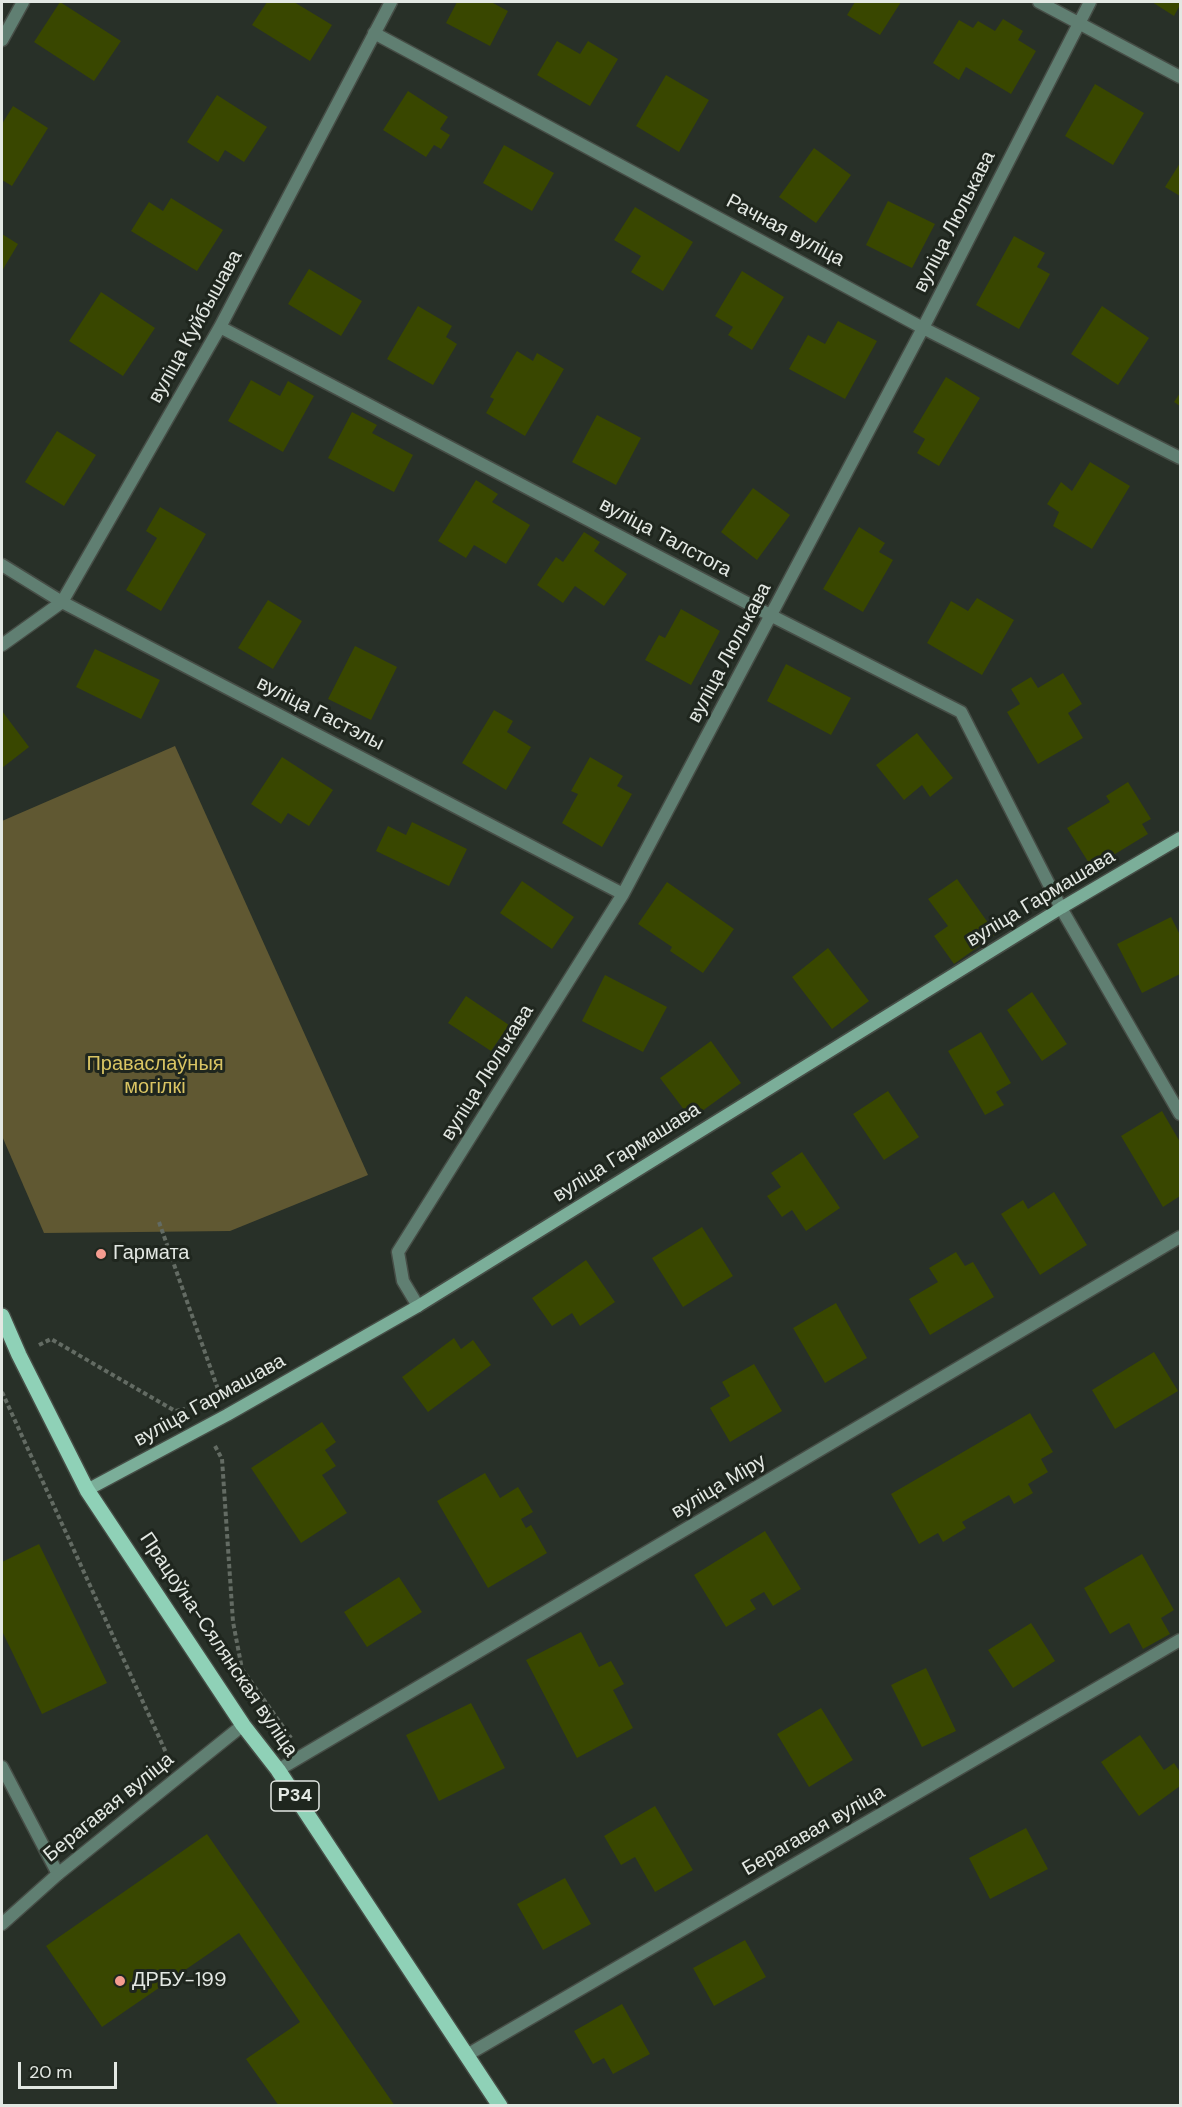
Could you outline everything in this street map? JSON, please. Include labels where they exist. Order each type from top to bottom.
[{"type":"main road","name":"вуліца Гармашава","points":[[87,1490],[228,1415],[418,1306],[1061,908],[1180,838]]},
{"type":"main road","name":"Працоўна-Сялянская вуліца","points":[[2,1316],[19,1355],[87,1490],[243,1725],[278,1770],[500,2106]]},
{"type":"street","points":[[2,40],[23,2]]},
{"type":"street","name":"вуліца Куйбышава","points":[[2,645],[62,602],[220,327],[391,2]]},
{"type":"street","points":[[1039,2],[1180,77]]},
{"type":"street","name":"вуліца Люлькава","points":[[418,1306],[403,1281],[398,1252],[623,894],[923,328],[1090,2]]},
{"type":"street","name":"Рачная вуліца","points":[[374,33],[923,328],[1180,458]]},
{"type":"street","name":"вуліца Талстога","points":[[220,327],[772,616],[961,712],[1061,908],[1180,1114]]},
{"type":"street","name":"вуліца Гастэлы","points":[[2,565],[62,602],[623,894]]},
{"type":"street","name":"вуліца Міру","points":[[278,1770],[1180,1237]]},
{"type":"street","name":"Берагавая вуліца","points":[[467,2055],[1180,1640]]},
{"type":"street","name":"Берагавая вуліца","points":[[2,1924],[58,1874],[243,1725]]},
{"type":"street","points":[[2,1767],[58,1874]]},
{"type":"path","points":[[159,1222],[228,1415]]},
{"type":"path","points":[[19,1355],[51,1339],[175,1411],[193,1408],[222,1459],[233,1622],[242,1669],[303,1756]]},
{"type":"path","points":[[2,1392],[178,1777]]},
{"type":"green space","name":"Праваслаўныя могілкі","points":[[175,746],[368,1175],[230,1231],[44,1233],[2,1136],[2,821]]},
{"type":"building","points":[[60,2],[121,41],[94,81],[34,42]]},
{"type":"building","points":[[267,2],[294,2],[332,25],[310,61],[252,25]]},
{"type":"building","points":[[457,2],[491,2],[508,11],[490,46],[446,23]]},
{"type":"building","points":[[855,2],[901,2],[880,35],[847,15]]},
{"type":"building","points":[[1152,2],[1180,2],[1180,5],[1174,16]]},
{"type":"building","points":[[1003,19],[1023,31],[1018,40],[1036,51],[1011,94],[966,67],[959,80],[933,63],[959,20],[973,28],[978,21],[995,31]]},
{"type":"building","points":[[557,41],[580,54],[588,41],[618,59],[590,106],[537,75]]},
{"type":"building","points":[[666,75],[709,100],[679,152],[636,126]]},
{"type":"building","points":[[1095,84],[1144,113],[1113,165],[1065,136]]},
{"type":"building","points":[[408,91],[448,117],[440,129],[450,135],[441,149],[434,145],[426,157],[383,130]]},
{"type":"building","points":[[217,95],[267,127],[244,162],[225,150],[218,162],[187,142]]},
{"type":"building","points":[[13,106],[48,128],[12,186],[2,180],[2,124]]},
{"type":"building","points":[[504,145],[554,173],[532,211],[483,183]]},
{"type":"building","points":[[814,148],[851,175],[816,223],[779,197]]},
{"type":"building","points":[[1180,163],[1180,196],[1165,187]]},
{"type":"building","points":[[171,198],[223,230],[197,271],[131,231],[149,202],[163,211]]},
{"type":"building","points":[[888,201],[935,224],[912,268],[866,245]]},
{"type":"building","points":[[635,207],[693,242],[663,291],[631,272],[641,256],[614,240]]},
{"type":"building","points":[[2,234],[18,244],[2,271]]},
{"type":"building","points":[[1014,236],[1045,253],[1037,267],[1050,274],[1019,329],[976,305]]},
{"type":"building","points":[[309,269],[362,301],[341,336],[288,304]]},
{"type":"building","points":[[742,271],[784,297],[752,350],[728,335],[733,327],[715,316]]},
{"type":"building","points":[[101,292],[155,328],[123,376],[69,341]]},
{"type":"building","points":[[418,306],[452,326],[446,337],[457,344],[433,385],[387,359]]},
{"type":"building","points":[[1102,306],[1149,338],[1118,385],[1071,354]]},
{"type":"building","points":[[838,321],[877,341],[845,399],[789,369],[808,335],[825,344]]},
{"type":"building","points":[[517,351],[533,361],[537,353],[564,369],[525,436],[486,413],[494,399],[490,397]]},
{"type":"building","points":[[946,377],[980,398],[939,466],[917,453],[925,439],[913,432]]},
{"type":"building","points":[[251,380],[280,396],[288,381],[314,396],[283,452],[228,421]]},
{"type":"building","points":[[1180,393],[1180,406],[1174,402]]},
{"type":"building","points":[[352,412],[377,425],[372,433],[413,455],[394,492],[328,458]]},
{"type":"building","points":[[597,415],[641,438],[616,485],[572,462]]},
{"type":"building","points":[[57,431],[96,455],[64,506],[25,482]]},
{"type":"building","points":[[1090,462],[1130,486],[1092,549],[1053,526],[1059,512],[1047,504],[1061,482],[1072,491]]},
{"type":"building","points":[[476,480],[498,494],[492,502],[530,525],[506,564],[474,545],[466,558],[438,541]]},
{"type":"building","points":[[753,488],[790,515],[757,560],[721,532]]},
{"type":"building","points":[[160,507],[206,534],[161,611],[126,590],[157,538],[146,531]]},
{"type":"building","points":[[859,527],[885,543],[879,552],[893,560],[863,612],[823,589]]},
{"type":"building","points":[[584,532],[600,542],[594,551],[627,574],[604,606],[575,586],[563,603],[537,585],[556,557],[563,562]]},
{"type":"building","points":[[977,598],[1014,620],[982,675],[927,643],[951,601],[968,611]]},
{"type":"building","points":[[268,600],[302,621],[273,669],[238,648]]},
{"type":"building","points":[[681,609],[720,631],[691,685],[645,660],[659,635],[665,638]]},
{"type":"building","points":[[355,646],[397,667],[371,720],[328,699]]},
{"type":"building","points":[[95,649],[160,680],[141,719],[76,687]]},
{"type":"building","points":[[786,664],[851,698],[831,735],[767,701]]},
{"type":"building","points":[[1063,673],[1082,704],[1068,713],[1083,738],[1038,764],[1007,712],[1020,704],[1011,689],[1031,677],[1038,688]]},
{"type":"building","points":[[494,710],[513,721],[507,732],[531,747],[506,790],[462,763]]},
{"type":"building","points":[[2,711],[29,747],[2,768]]},
{"type":"building","points":[[917,733],[953,778],[930,797],[922,785],[904,800],[876,765]]},
{"type":"building","points":[[282,757],[333,790],[309,826],[288,813],[281,824],[251,804]]},
{"type":"building","points":[[590,757],[623,776],[617,786],[632,794],[602,847],[562,823],[578,794],[571,791]]},
{"type":"building","points":[[1128,782],[1151,819],[1142,824],[1148,834],[1092,868],[1067,828],[1110,802],[1106,796]]},
{"type":"building","points":[[412,822],[467,849],[449,886],[376,851],[388,826],[406,835]]},
{"type":"building","points":[[957,879],[996,934],[954,964],[934,936],[948,926],[928,899]]},
{"type":"building","points":[[522,881],[574,917],[552,949],[500,913]]},
{"type":"building","points":[[667,882],[734,929],[703,973],[670,951],[672,947],[638,924]]},
{"type":"building","points":[[1171,917],[1180,935],[1180,974],[1142,993],[1117,944]]},
{"type":"building","points":[[828,948],[869,1001],[832,1029],[792,977]]},
{"type":"building","points":[[605,975],[667,1007],[643,1052],[582,1021]]},
{"type":"building","points":[[1032,992],[1067,1044],[1042,1061],[1007,1010]]},
{"type":"building","points":[[466,996],[509,1025],[491,1051],[448,1023]]},
{"type":"building","points":[[981,1032],[1011,1083],[996,1092],[1004,1105],[985,1115],[948,1051]]},
{"type":"building","points":[[711,1041],[741,1083],[691,1119],[660,1078]]},
{"type":"building","points":[[888,1091],[919,1137],[884,1160],[853,1114]]},
{"type":"building","points":[[1162,1111],[1180,1142],[1180,1196],[1163,1207],[1121,1136]]},
{"type":"building","points":[[802,1152],[840,1208],[806,1231],[792,1210],[782,1217],[767,1196],[781,1187],[771,1173]]},
{"type":"building","points":[[1054,1192],[1087,1245],[1040,1275],[1001,1214],[1023,1200],[1028,1209]]},
{"type":"building","points":[[702,1227],[733,1276],[683,1307],[652,1258]]},
{"type":"building","points":[[956,1252],[965,1266],[973,1262],[994,1297],[930,1335],[909,1299],[938,1282],[929,1268]]},
{"type":"building","points":[[586,1260],[615,1302],[580,1326],[572,1313],[552,1326],[532,1298]]},
{"type":"building","points":[[836,1303],[867,1358],[825,1383],[793,1328]]},
{"type":"building","points":[[454,1338],[461,1349],[473,1340],[491,1365],[428,1412],[402,1377]]},
{"type":"building","points":[[1154,1352],[1178,1391],[1115,1429],[1092,1390]]},
{"type":"building","points":[[754,1364],[782,1411],[730,1442],[710,1408],[730,1396],[722,1382]]},
{"type":"building","points":[[1030,1413],[1053,1452],[1041,1459],[1048,1472],[1028,1484],[1033,1493],[1014,1504],[1009,1495],[962,1522],[966,1528],[943,1542],[938,1533],[919,1544],[891,1494]]},
{"type":"building","points":[[322,1422],[336,1442],[325,1450],[336,1466],[322,1475],[347,1513],[301,1543],[251,1468]]},
{"type":"building","points":[[485,1473],[500,1498],[518,1487],[533,1512],[521,1519],[526,1528],[531,1525],[547,1553],[488,1588],[437,1501]]},
{"type":"building","points":[[765,1531],[801,1589],[773,1606],[764,1592],[750,1600],[756,1609],[726,1627],[694,1575]]},
{"type":"building","points":[[39,1544],[107,1683],[42,1714],[2,1631],[2,1562]]},
{"type":"building","points":[[1142,1554],[1174,1610],[1161,1618],[1170,1634],[1143,1649],[1129,1623],[1110,1634],[1084,1588]]},
{"type":"building","points":[[399,1577],[422,1612],[367,1647],[344,1612]]},
{"type":"building","points":[[1031,1623],[1055,1661],[1013,1688],[988,1650]]},
{"type":"building","points":[[581,1632],[599,1667],[611,1661],[624,1684],[613,1690],[633,1728],[577,1758],[526,1660]]},
{"type":"building","points":[[926,1668],[956,1731],[922,1747],[891,1685]]},
{"type":"building","points":[[471,1703],[505,1768],[439,1801],[406,1735]]},
{"type":"building","points":[[821,1708],[853,1760],[809,1787],[777,1734]]},
{"type":"building","points":[[1140,1735],[1164,1770],[1174,1763],[1180,1772],[1180,1786],[1139,1816],[1101,1762]]},
{"type":"building","points":[[655,1806],[693,1870],[655,1892],[635,1857],[621,1865],[604,1836]]},
{"type":"building","points":[[1026,1828],[1048,1869],[990,1899],[969,1858]]},
{"type":"building","name":"ДРБУ-199","points":[[207,1834],[395,2106],[279,2106],[246,2059],[300,2022],[239,1933],[102,2027],[46,1946]]},
{"type":"building","points":[[565,1878],[591,1924],[543,1950],[517,1904]]},
{"type":"building","points":[[745,1940],[766,1977],[714,2006],[693,1968]]},
{"type":"building","points":[[622,2004],[650,2054],[613,2074],[604,2058],[593,2064],[574,2031]]},
{"type":"place","name":"Гармата","points":[[101,1254]]},
{"type":"place","name":"ДРБУ-199","points":[[120,1981]]}]
